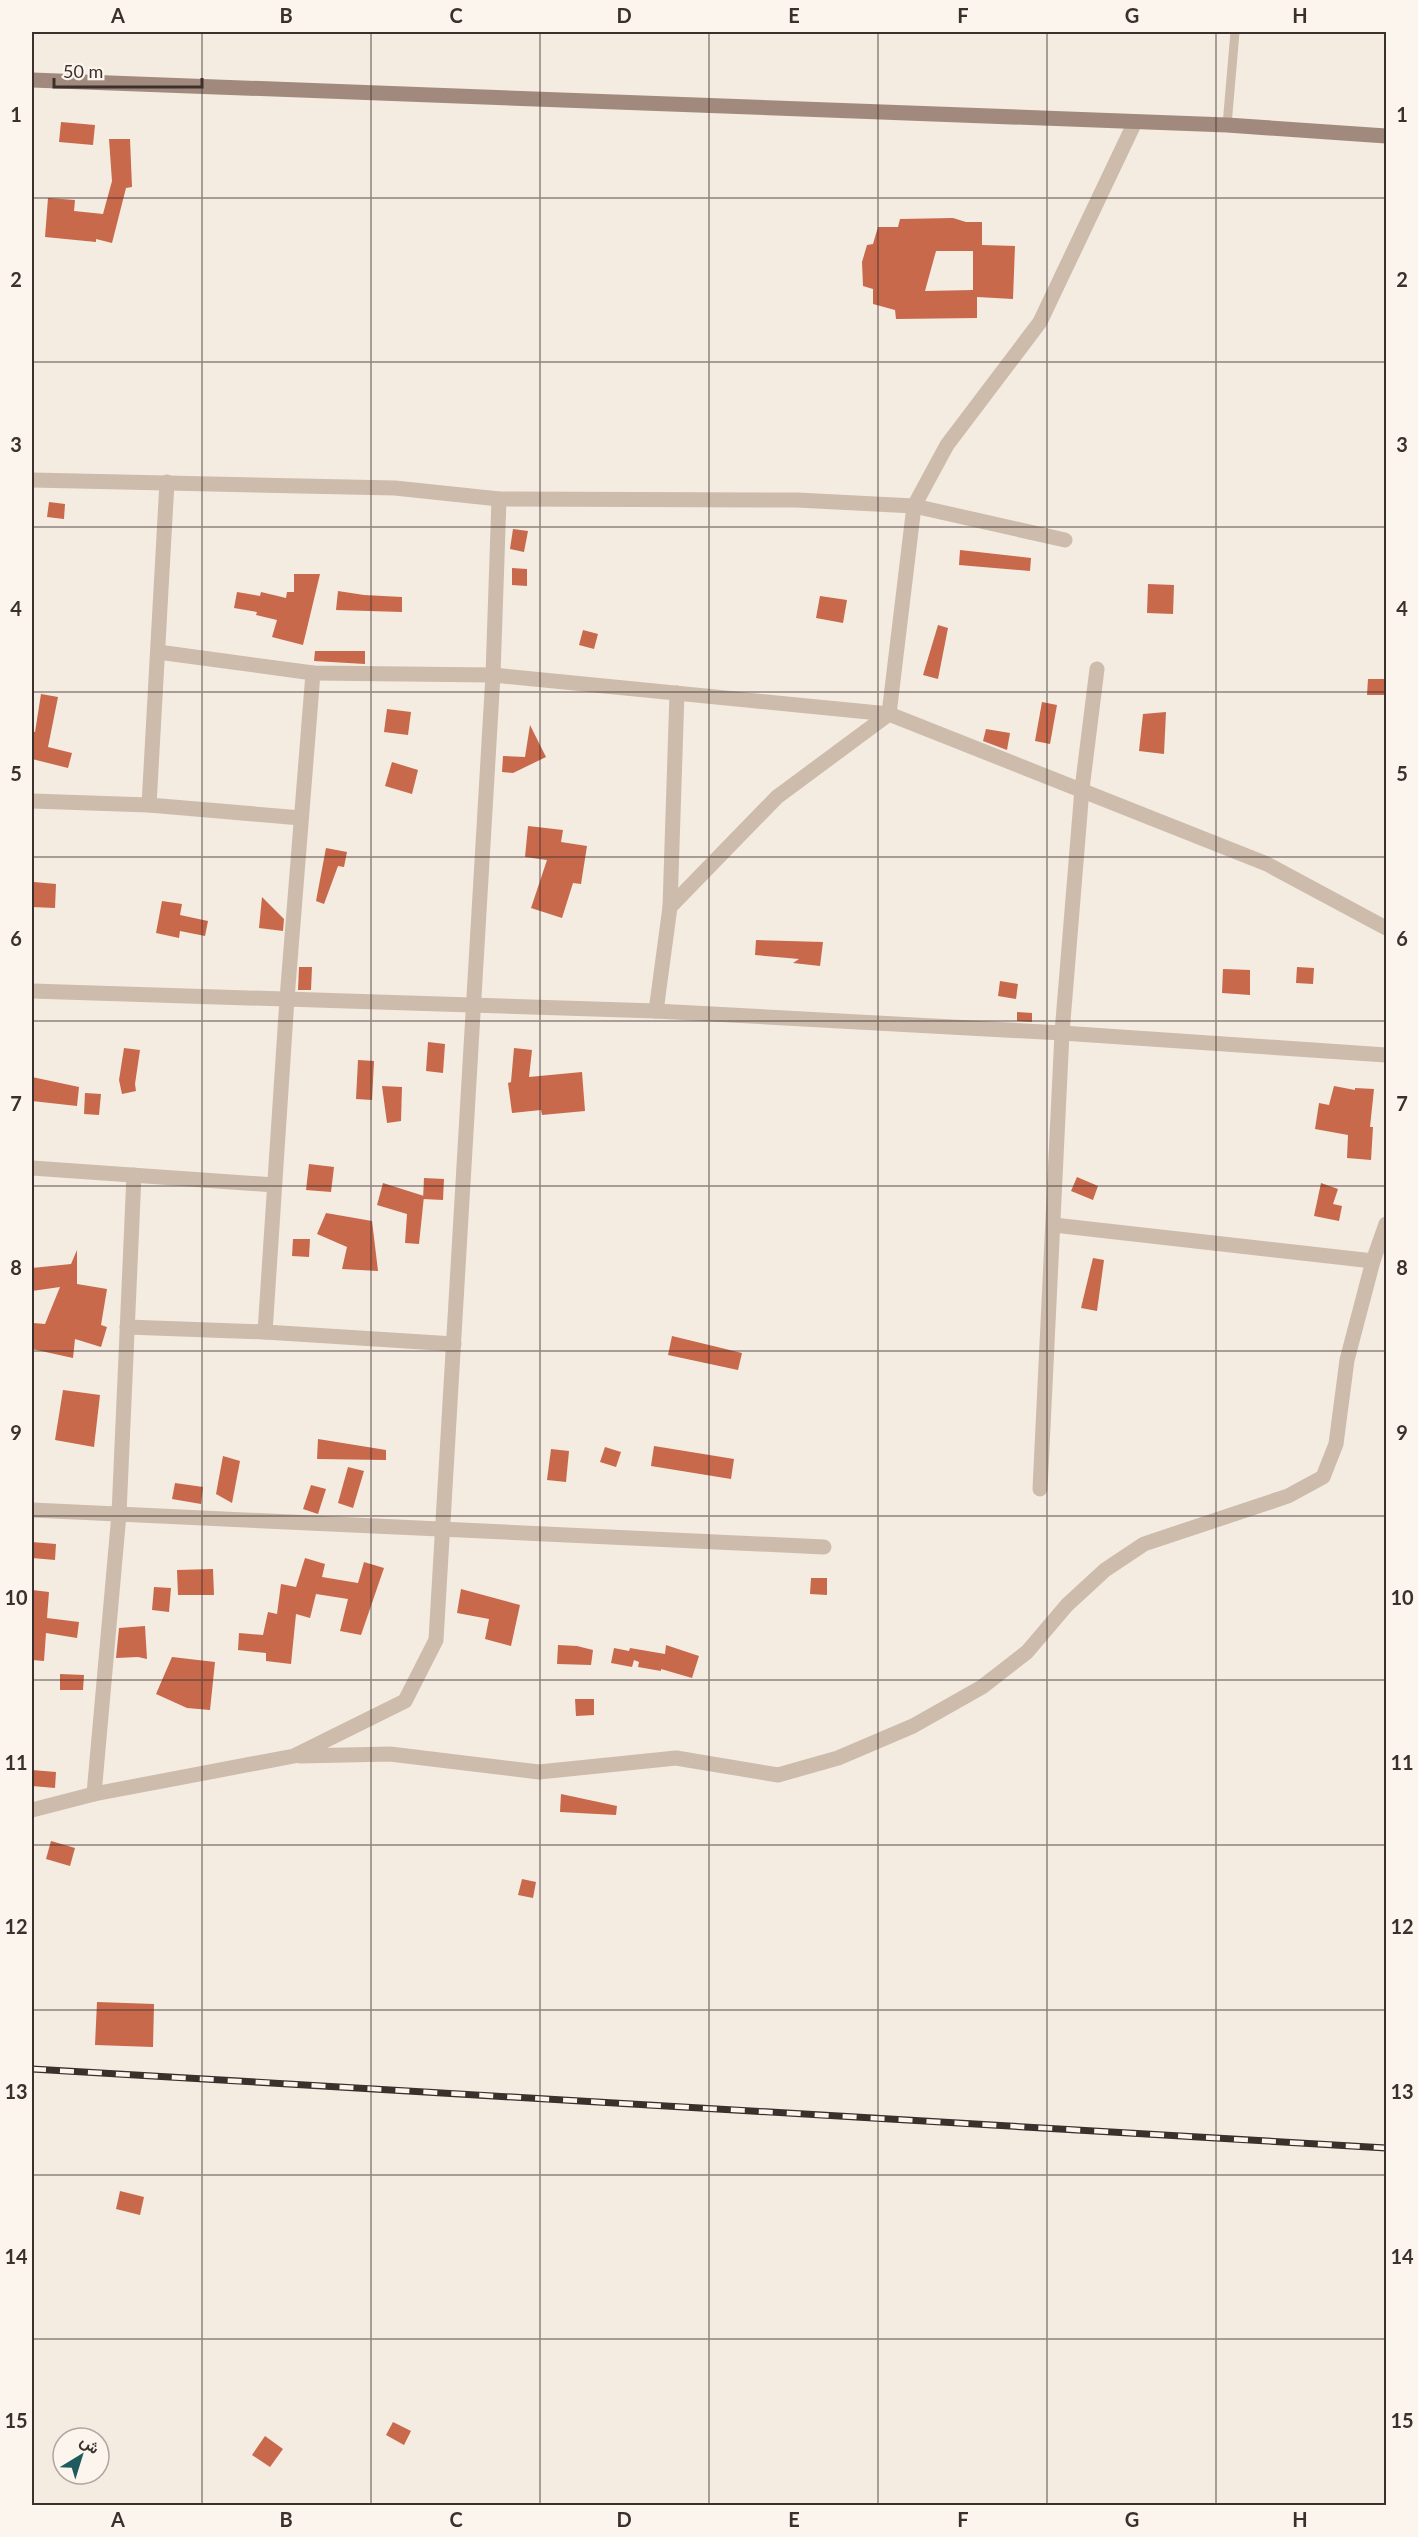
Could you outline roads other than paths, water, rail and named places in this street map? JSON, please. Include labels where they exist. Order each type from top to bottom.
[{"type":"main road","points":[[32,80],[1227,125],[1386,136]]},
{"type":"street","points":[[670,907],[777,797],[889,714],[914,506],[947,445],[1041,322],[1135,122]]},
{"type":"street","points":[[32,480],[395,488],[499,499],[797,500],[914,506],[1065,540]]},
{"type":"street","points":[[149,805],[167,482]]},
{"type":"street","points":[[294,1756],[405,1701],[436,1640],[493,675],[499,499]]},
{"type":"street","points":[[159,652],[313,673],[493,675],[889,714],[1267,864],[1386,928]]},
{"type":"street","points":[[1040,1490],[1062,1033],[1082,789],[1097,669]]},
{"type":"street","points":[[265,1332],[286,999],[313,673]]},
{"type":"street","points":[[656,1011],[670,907],[677,693]]},
{"type":"street","points":[[32,801],[149,805],[301,818]]},
{"type":"street","points":[[32,992],[656,1011],[1062,1033],[1386,1055]]},
{"type":"street","points":[[32,1168],[274,1185]]},
{"type":"street","points":[[94,1794],[119,1514],[134,1175]]},
{"type":"street","points":[[32,1810],[94,1794],[294,1756],[390,1754],[539,1772],[676,1758],[778,1775],[838,1758],[913,1726],[982,1687],[1027,1652],[1067,1605],[1105,1569],[1144,1544],[1288,1496],[1323,1477],[1336,1444],[1347,1360],[1373,1261],[1386,1224]]},
{"type":"street","points":[[1054,1225],[1373,1261]]},
{"type":"street","points":[[127,1327],[265,1332],[454,1344]]},
{"type":"street","points":[[32,1510],[824,1547]]},
{"type":"lane","points":[[1227,125],[1235,32]]},
{"type":"railway","points":[[32,2069],[1386,2148]]}]
